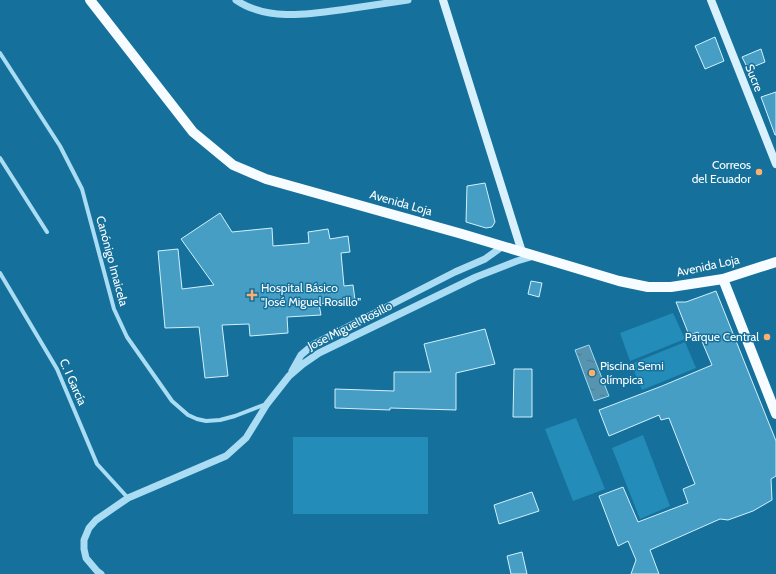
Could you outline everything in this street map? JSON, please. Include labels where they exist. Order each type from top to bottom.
[{"type":"main road","name":"Avenida Loja","points":[[90,0],[193,132],[233,165],[266,179],[619,281],[648,287],[671,287],[723,279],[776,262]]},
{"type":"main road","points":[[443,0],[522,252]]},
{"type":"main road","name":"Sucre","points":[[710,0],[776,164]]},
{"type":"main road","points":[[723,279],[776,414]]},
{"type":"street","points":[[236,0],[259,10],[283,14],[306,14],[408,0]]},
{"type":"street","name":"Canónigo Imaicela","points":[[0,53],[60,146],[82,189],[114,309],[127,337],[172,401],[188,415],[206,421],[220,420],[235,416],[267,404]]},
{"type":"street","points":[[0,158],[47,232]]},
{"type":"street","points":[[289,376],[301,355],[314,344],[455,272],[485,260],[502,246]]},
{"type":"street","name":"Jose Miguel Rosillo","points":[[101,574],[86,558],[84,550],[84,540],[89,528],[96,520],[128,498],[226,456],[246,438],[267,404],[289,376],[303,364],[326,350],[476,278],[517,260],[534,256]]},
{"type":"street","name":"C. I García","points":[[0,273],[57,369],[97,464],[128,498]]},
{"type":"shaded area","points":[[673,313],[685,339],[630,361],[620,333]]},
{"type":"shaded area","points":[[685,342],[696,368],[642,390],[631,364]]},
{"type":"shaded area","points":[[576,418],[605,489],[573,501],[545,429]]},
{"type":"shaded area","points":[[643,435],[670,506],[640,519],[612,448]]},
{"type":"shaded area","points":[[293,437],[428,437],[428,514],[293,514]]},
{"type":"water","name":"Piscina Semi olímpica","points":[[589,345],[609,396],[594,401],[575,350]]},
{"type":"building","points":[[715,37],[724,61],[705,69],[695,46]]},
{"type":"building","points":[[761,49],[765,62],[748,69],[742,57]]},
{"type":"building","points":[[776,92],[776,135],[775,135],[761,97]]},
{"type":"building","points":[[485,183],[495,222],[492,227],[486,228],[466,222],[467,186]]},
{"type":"building","points":[[220,213],[232,232],[272,228],[273,246],[309,243],[308,232],[328,229],[330,239],[348,236],[350,252],[341,253],[344,286],[353,285],[355,300],[319,304],[321,315],[287,317],[288,333],[250,336],[249,324],[222,325],[228,376],[205,378],[199,327],[165,328],[158,251],[178,249],[182,289],[214,285],[181,239]]},
{"type":"building","points":[[531,281],[542,283],[539,297],[528,294]]},
{"type":"building","points":[[716,291],[776,441],[776,476],[771,479],[772,500],[753,511],[728,520],[720,519],[650,550],[659,574],[631,574],[636,560],[628,541],[618,546],[599,496],[623,487],[638,522],[688,503],[683,489],[695,484],[669,418],[661,420],[659,415],[609,436],[599,410],[712,365],[698,332],[689,335],[676,302],[686,302]]},
{"type":"building","points":[[485,329],[495,364],[456,373],[456,410],[335,408],[335,389],[394,391],[394,372],[431,372],[424,344]]},
{"type":"building","points":[[514,369],[532,369],[532,417],[513,417]]},
{"type":"building","points":[[532,492],[539,511],[499,524],[494,505]]},
{"type":"building","points":[[522,552],[527,574],[511,574],[507,556]]},
{"type":"place","name":"Correos del Ecuador","points":[[759,172]]},
{"type":"place","name":"Hospital Básico \"José Miguel Rosillo\"","points":[[252,295]]},
{"type":"place","name":"Parque Central","points":[[767,337]]},
{"type":"place","name":"Piscina Semi olímpica","points":[[592,373]]}]
